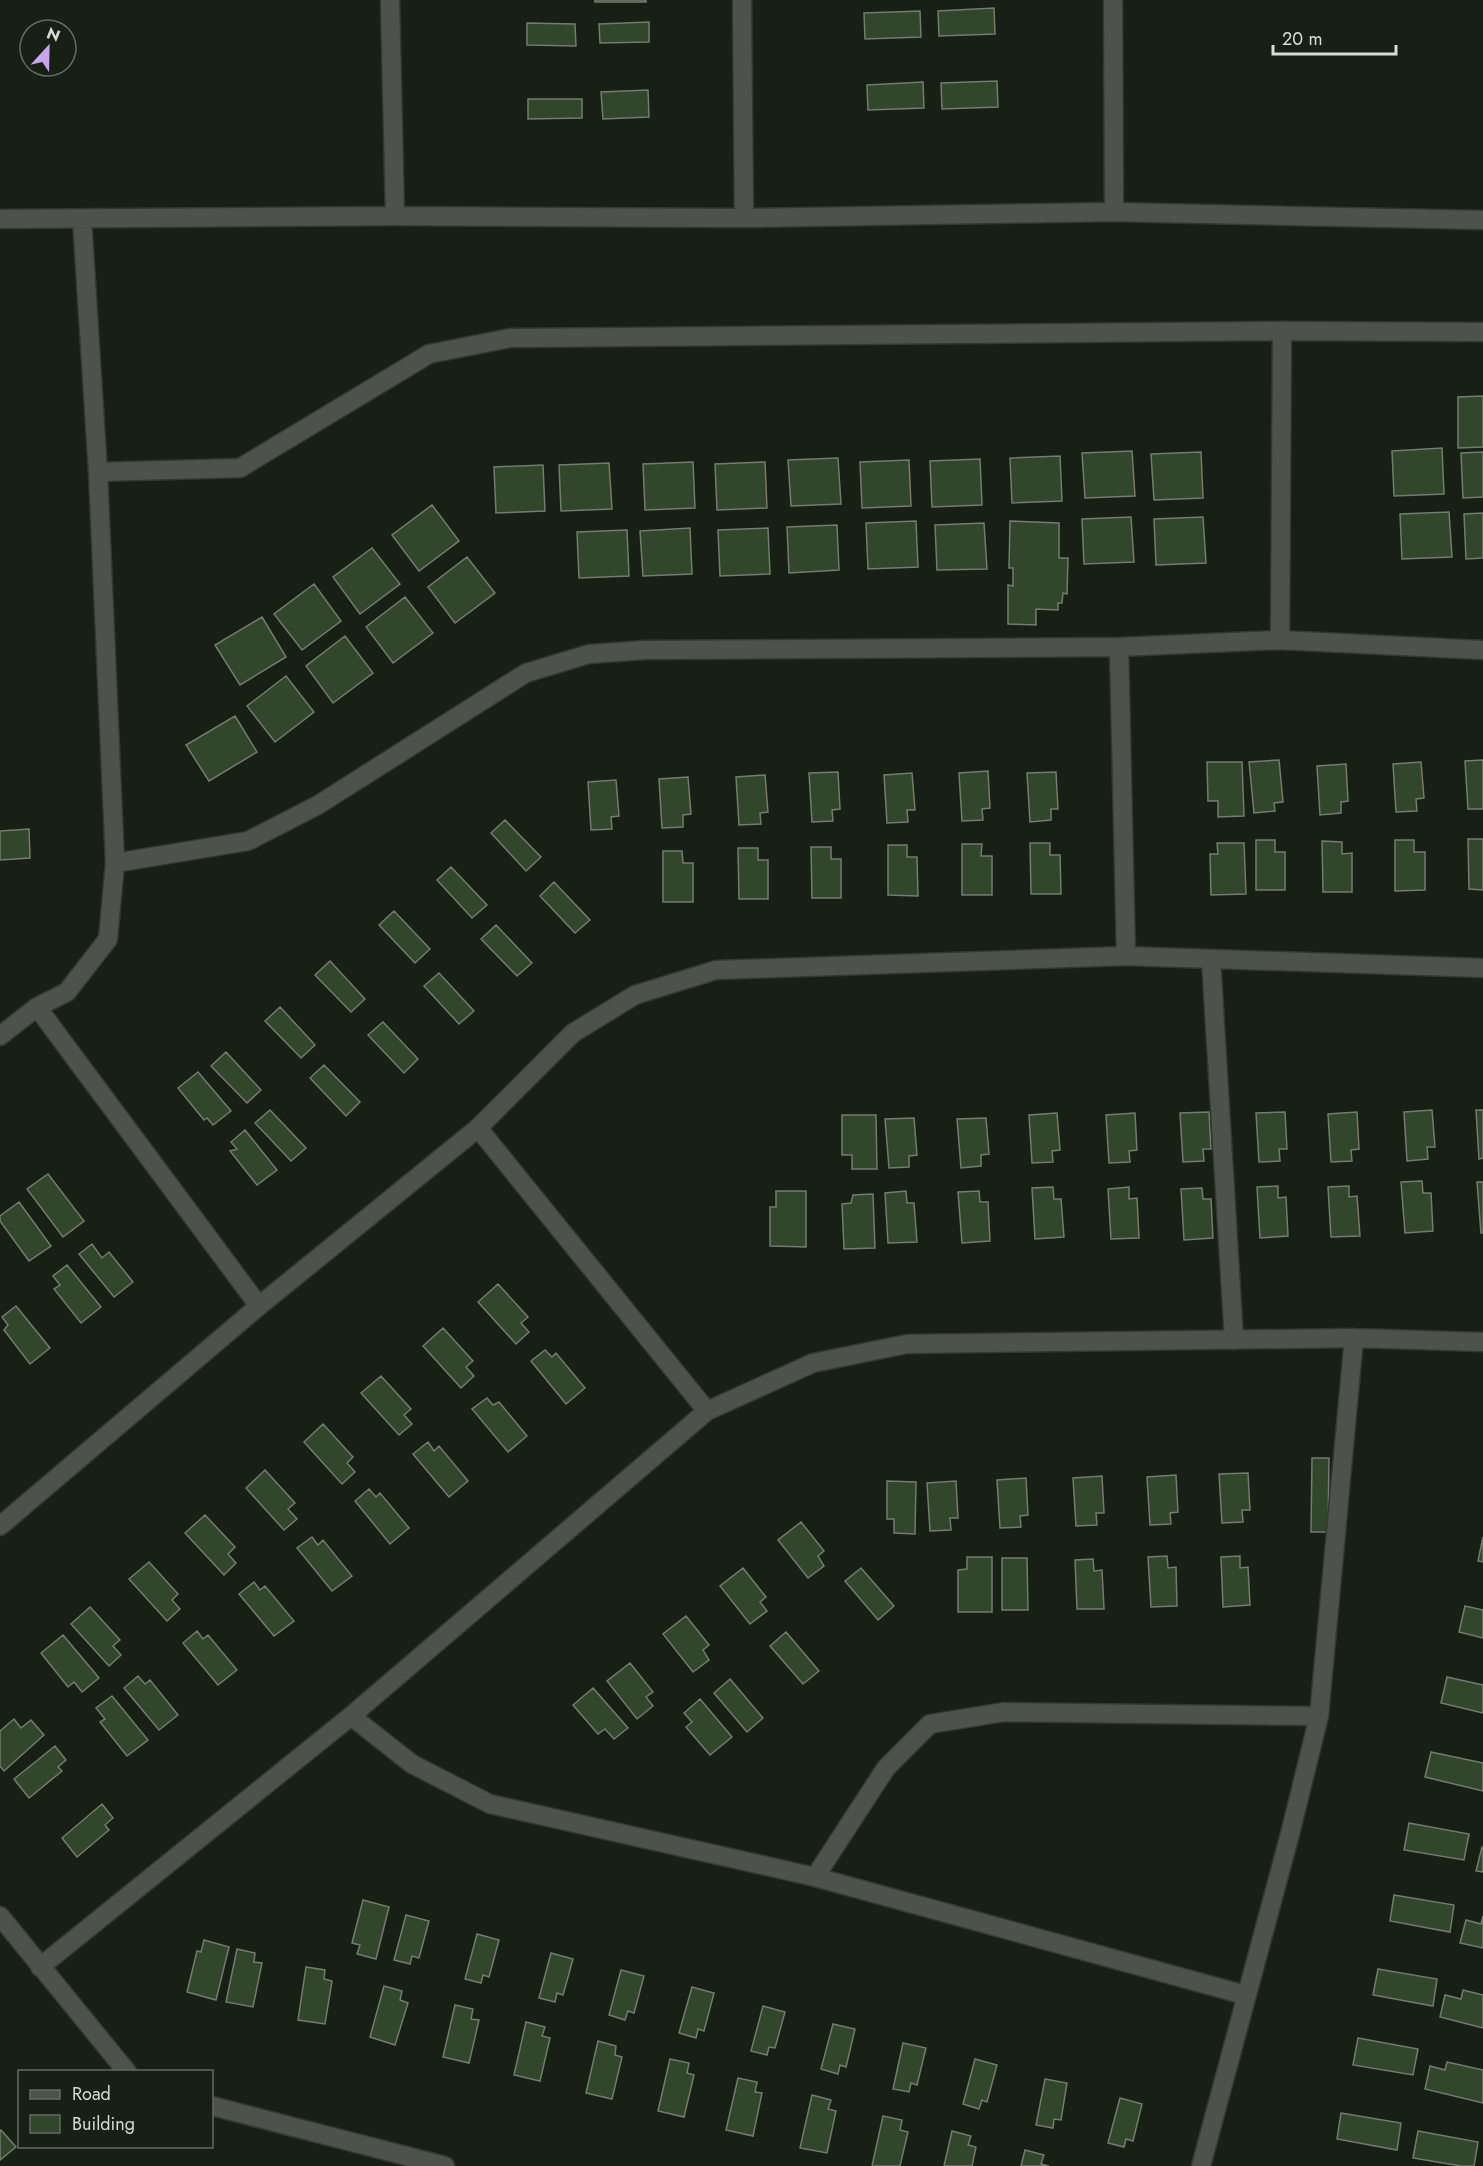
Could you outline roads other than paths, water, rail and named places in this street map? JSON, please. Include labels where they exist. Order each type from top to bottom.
[{"type":"street","points":[[390,0],[395,216]]},
{"type":"street","points":[[742,0],[744,218]]},
{"type":"street","points":[[1113,0],[1114,212]]},
{"type":"street","points":[[0,219],[395,216],[744,218],[1114,212],[1483,220]]},
{"type":"street","points":[[0,1036],[37,1007],[67,992],[108,939],[115,863],[98,472],[82,219]]},
{"type":"street","points":[[98,472],[240,468],[429,354],[510,338],[1282,331],[1483,332]]},
{"type":"street","points":[[1280,640],[1282,331]]},
{"type":"street","points":[[115,863],[248,841],[318,805],[526,673],[589,654],[645,650],[1119,647],[1280,640],[1483,650]]},
{"type":"street","points":[[1119,647],[1126,956]]},
{"type":"street","points":[[0,1526],[260,1306],[478,1128],[573,1033],[635,995],[716,970],[1126,956],[1483,968]]},
{"type":"street","points":[[1211,959],[1234,1340]]},
{"type":"street","points":[[37,1007],[260,1306]]},
{"type":"street","points":[[478,1128],[707,1411]]},
{"type":"street","points":[[1201,2166],[1290,1834],[1319,1716],[1354,1338]]},
{"type":"street","points":[[40,1967],[351,1716],[707,1411],[813,1363],[907,1344],[1354,1338],[1483,1342]]},
{"type":"street","points":[[814,1877],[886,1768],[930,1724],[1004,1712],[1319,1716]]},
{"type":"street","points":[[351,1716],[412,1764],[490,1804],[814,1877],[1245,1995]]},
{"type":"street","points":[[0,1916],[125,2070]]},
{"type":"street","points":[[213,2106],[445,2166]]}]
